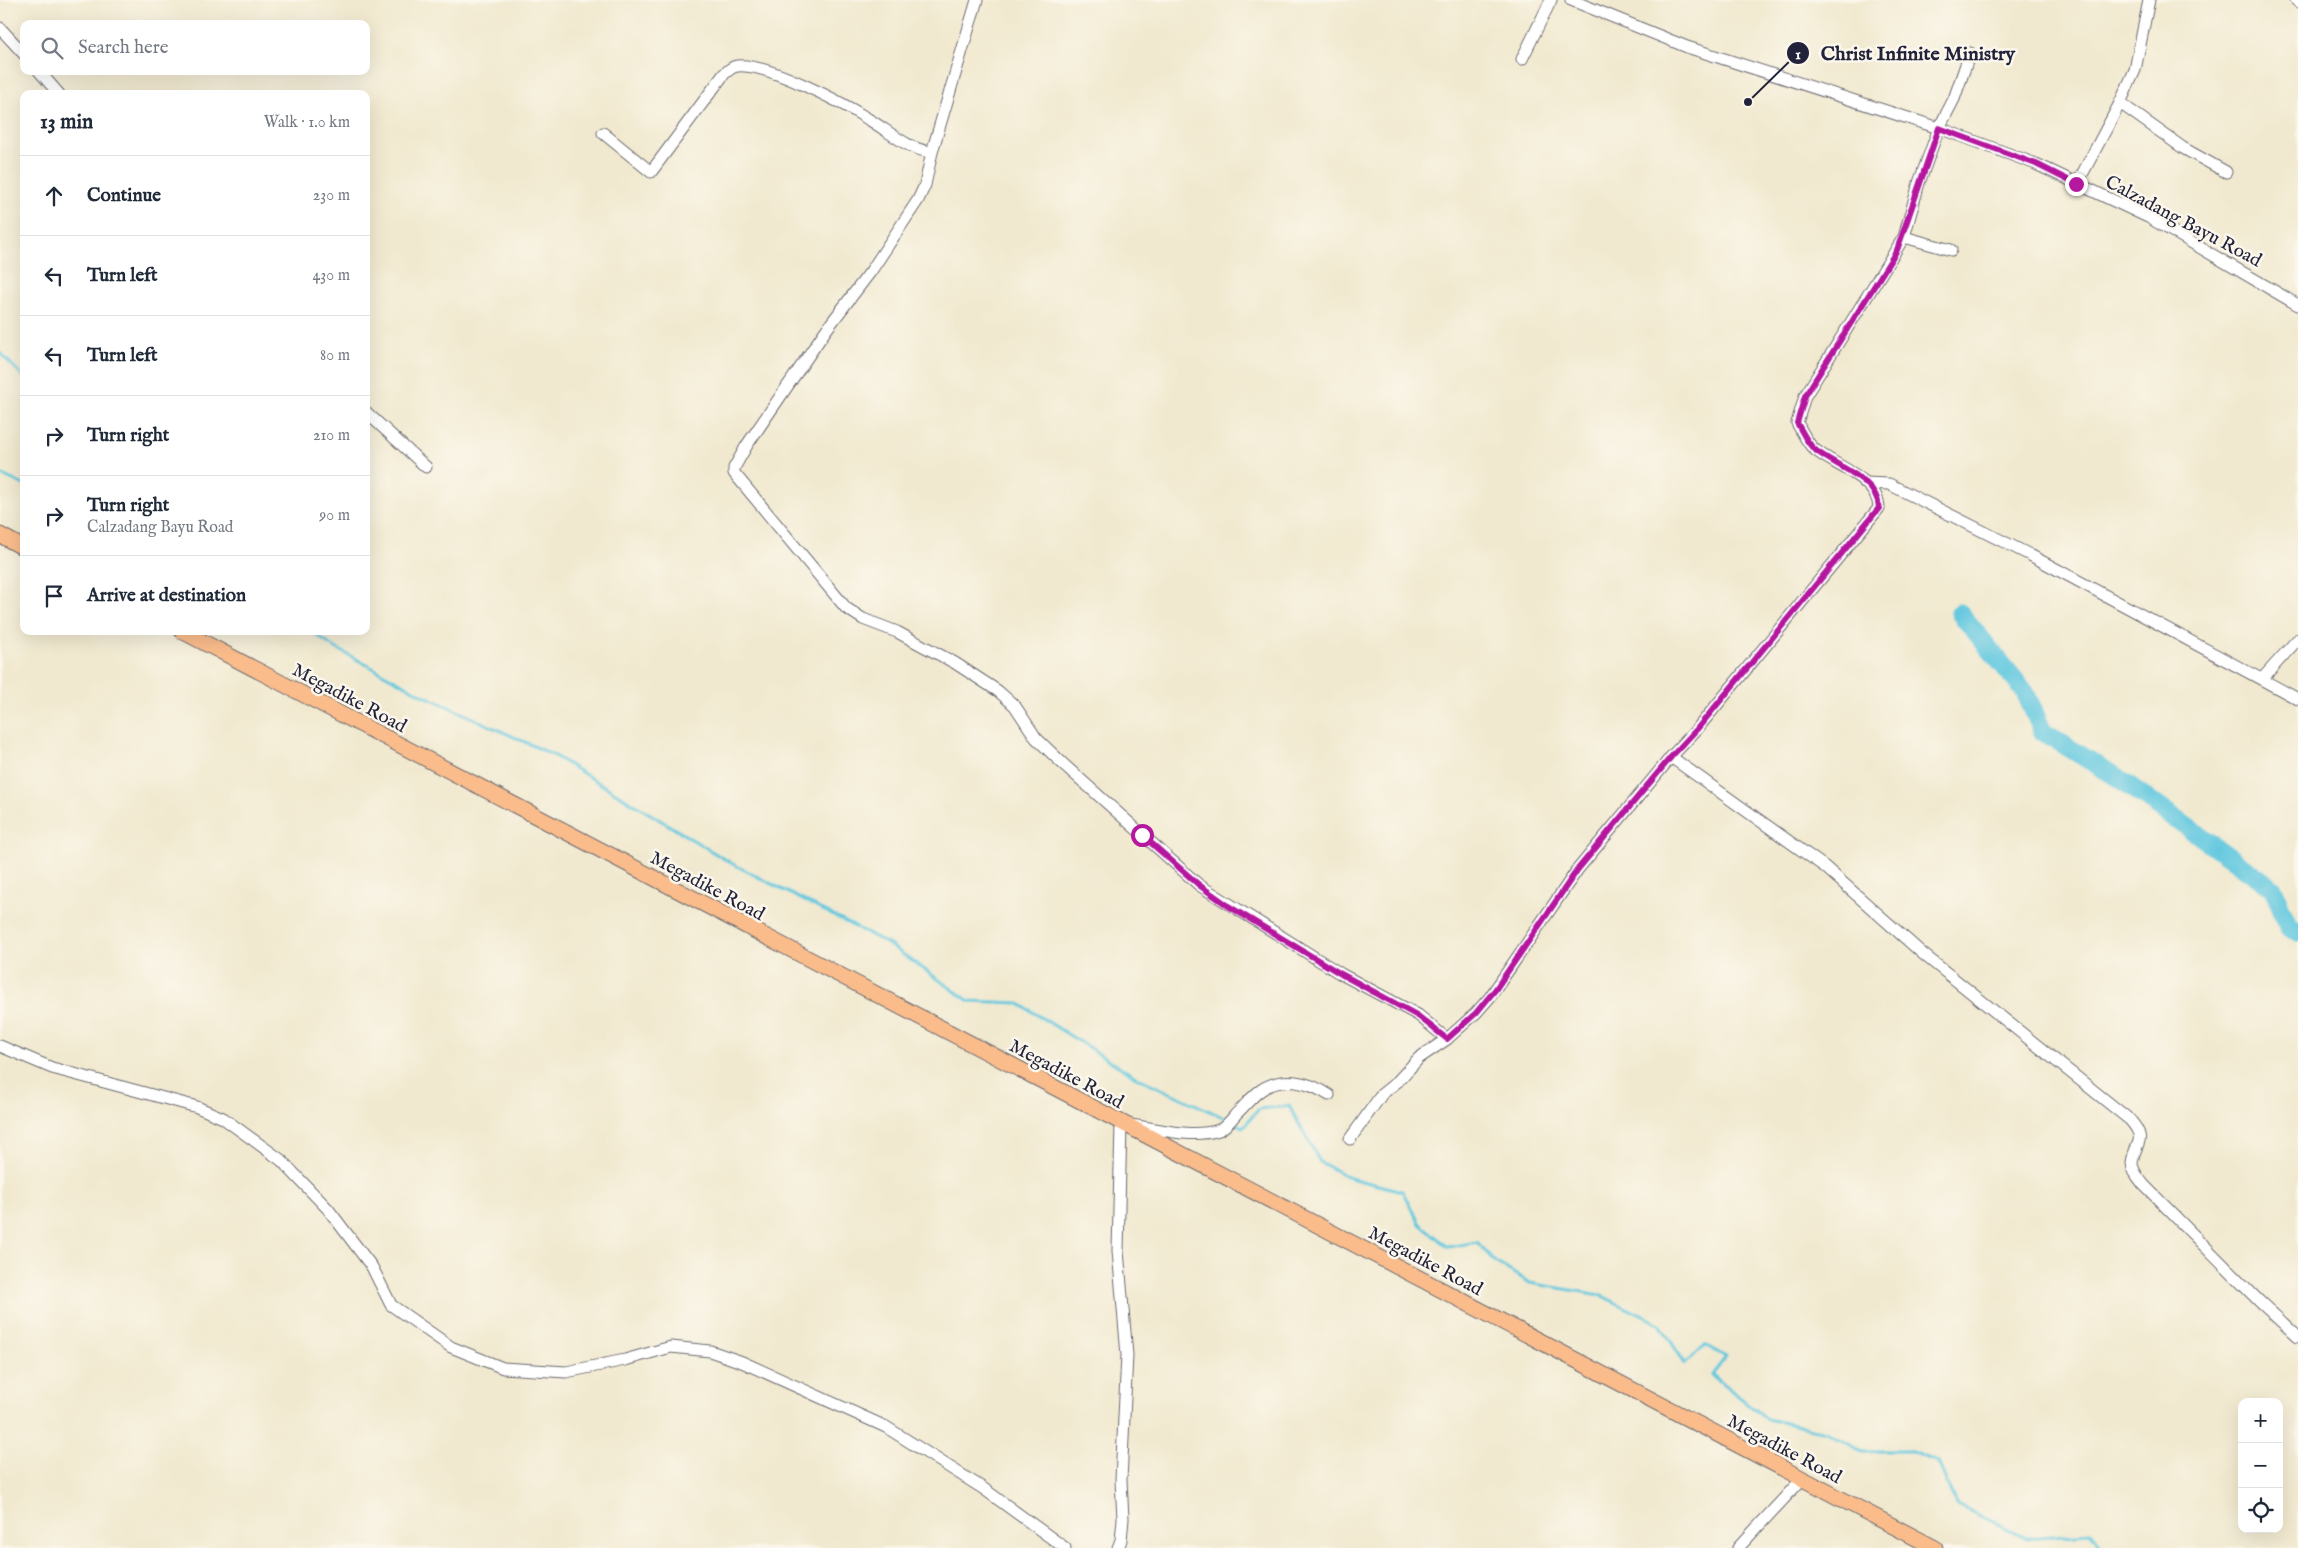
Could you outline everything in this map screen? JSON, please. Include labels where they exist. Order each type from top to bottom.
[{"type":"main road","points":[[0,535],[20,546]]},
{"type":"main road","name":"Megadike Road","points":[[190,635],[1121,1124],[1935,1548]]},
{"type":"street","points":[[977,0],[932,152],[925,186],[914,208],[747,445],[734,468],[734,473],[846,608],[864,619],[897,632],[955,663],[998,691],[1015,706],[1036,738],[1199,885],[1341,974],[1418,1016],[1447,1039]]},
{"type":"street","points":[[1522,60],[1551,0]]},
{"type":"street","name":"Calzadang Bayu Road","points":[[1571,0],[1687,47],[1939,128],[2036,164],[2156,222],[2298,305]]},
{"type":"street","points":[[2076,184],[2120,103],[2135,70],[2149,0]]},
{"type":"street","points":[[0,28],[20,50]]},
{"type":"street","points":[[1350,1139],[1382,1094],[1397,1082],[1419,1058],[1447,1039],[1476,1013],[1495,990],[1578,869],[1671,757],[1697,729],[1879,508],[1879,500],[1866,483],[1813,448],[1797,423],[1805,396],[1904,237],[1919,183],[1939,128],[1954,99],[1970,53]]},
{"type":"street","points":[[603,134],[651,172],[724,74],[738,66],[758,69],[786,78],[843,104],[914,148],[932,152]]},
{"type":"street","points":[[42,75],[56,90]]},
{"type":"street","points":[[2120,103],[2184,148],[2226,172]]},
{"type":"street","points":[[1904,237],[1950,250]]},
{"type":"street","points":[[370,416],[426,467]]},
{"type":"street","points":[[1866,483],[1888,484],[2030,555],[2298,699]]},
{"type":"street","points":[[2262,679],[2298,639]]},
{"type":"street","points":[[1671,757],[1825,867],[1910,943],[2130,1120],[2140,1134],[2140,1142],[2132,1163],[2134,1171],[2143,1184],[2259,1301],[2298,1337]]},
{"type":"street","points":[[0,1046],[52,1068],[197,1107],[223,1118],[281,1160],[328,1209],[372,1267],[391,1305],[451,1347],[503,1368],[566,1372],[625,1360],[671,1347],[710,1351],[742,1362],[886,1426],[984,1489],[1065,1548]]},
{"type":"street","points":[[1118,1548],[1122,1540],[1123,1519],[1122,1480],[1127,1355],[1118,1251],[1121,1124],[1146,1126],[1166,1132],[1200,1133],[1221,1129],[1261,1089],[1277,1083],[1293,1081],[1314,1086],[1329,1095]]},
{"type":"street","points":[[1738,1548],[1802,1479]]},
{"type":"waterway","points":[[0,353],[20,373]]},
{"type":"waterway","points":[[0,474],[20,483]]},
{"type":"waterway","points":[[1960,613],[2025,692],[2043,732],[2120,779],[2273,888],[2289,928],[2298,932]]},
{"type":"waterway","points":[[317,635],[330,645],[423,695],[553,755],[731,863],[888,944],[969,1001],[1018,1003],[1136,1077],[1227,1119]]},
{"type":"waterway","points":[[1233,1122],[1243,1127],[1259,1109],[1289,1106],[1320,1162],[1350,1178],[1402,1191],[1420,1224],[1448,1247],[1477,1242],[1495,1262],[1530,1283],[1600,1295],[1660,1324],[1685,1364],[1705,1345],[1726,1357],[1712,1375],[1767,1419],[1826,1432],[1862,1451],[1908,1451],[1938,1462],[1956,1504],[2026,1538],[2090,1533],[2102,1548]]},
{"type":"place","name":"Christ Infinite Ministry","points":[[1748,102]]},
{"type":"route","points":[[1142,835],[1199,885],[1230,907],[1341,974],[1418,1016],[1447,1039],[1476,1013],[1495,990],[1578,869],[1671,757],[1697,729],[1879,508],[1879,500],[1866,483],[1813,448],[1797,423],[1805,396],[1904,237],[1919,183],[1939,128],[2036,164],[2076,184]]}]
